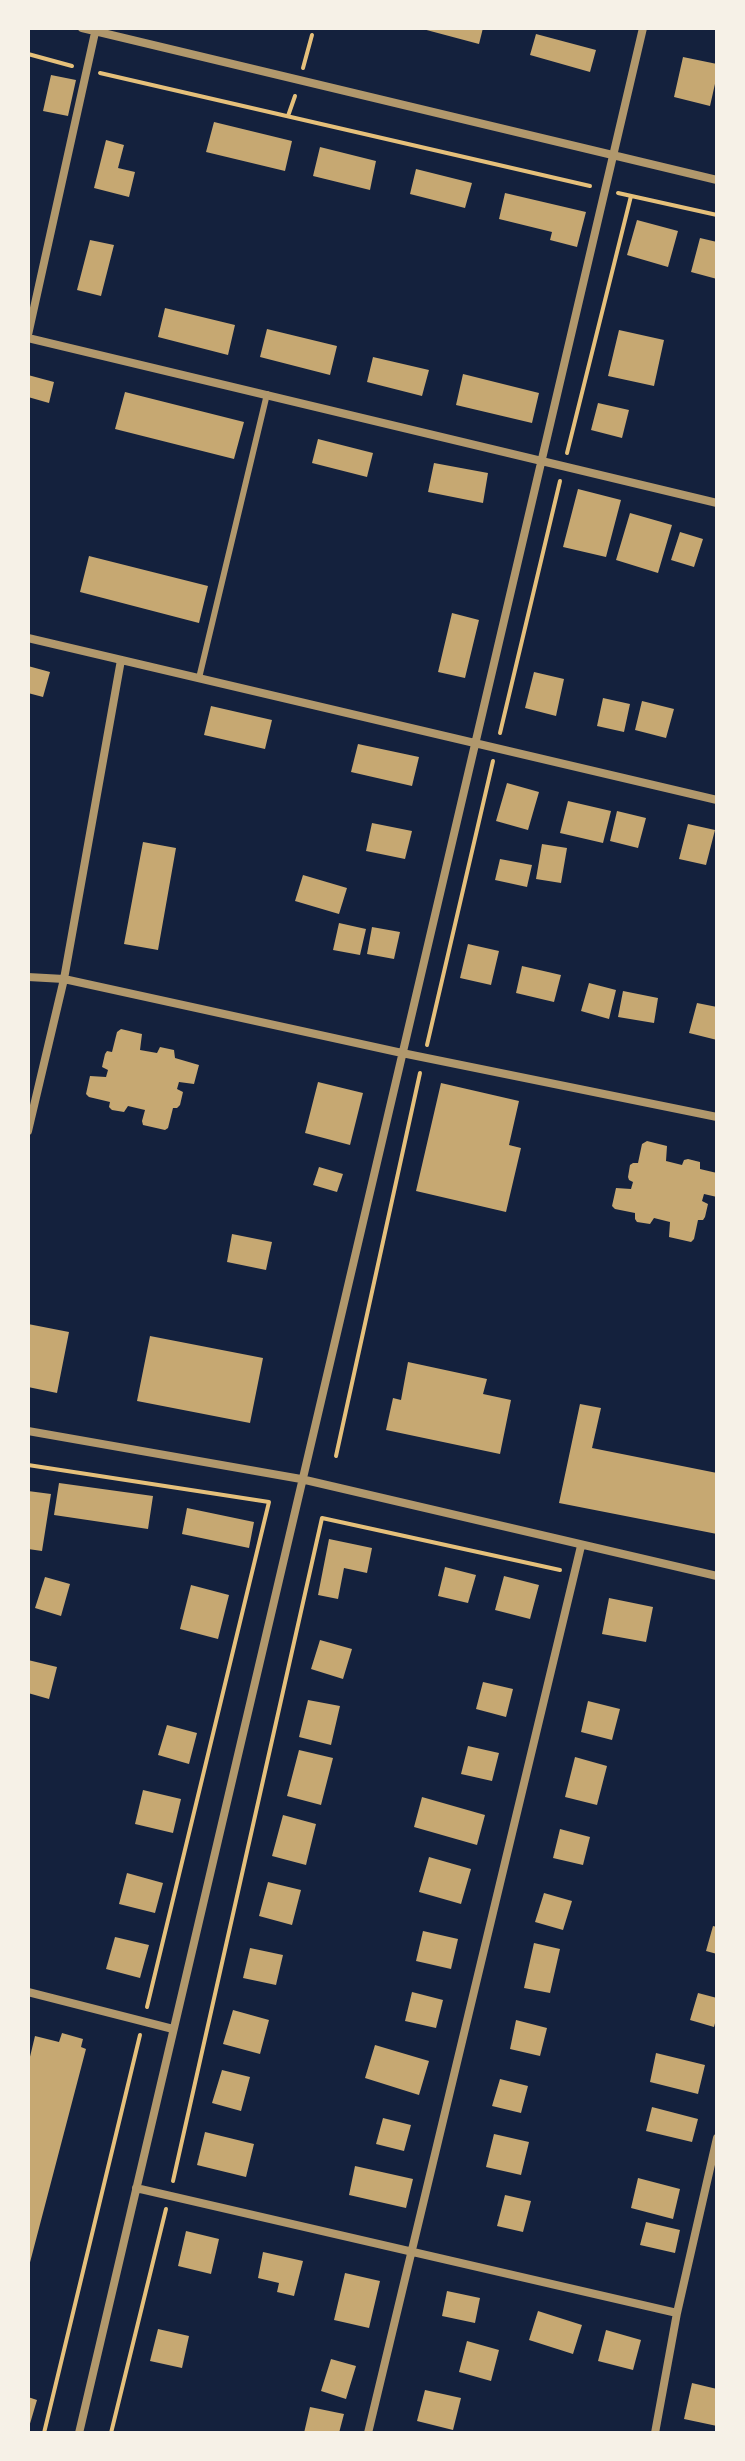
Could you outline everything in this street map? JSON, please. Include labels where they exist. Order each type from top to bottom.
[{"type":"street","points":[[82,28],[717,180]]},
{"type":"street","points":[[79,2433],[643,28]]},
{"type":"street","points":[[96,30],[28,336],[717,503]]},
{"type":"street","points":[[28,638],[717,800]]},
{"type":"street","points":[[28,1131],[64,979],[121,660]]},
{"type":"street","points":[[28,977],[64,979],[424,1058],[717,1117]]},
{"type":"street","points":[[28,1431],[301,1479],[717,1576]]},
{"type":"street","points":[[368,2433],[581,1546]]},
{"type":"street","points":[[28,1992],[173,2029]]},
{"type":"street","points":[[655,2433],[677,2313],[714,2168],[717,2138]]},
{"type":"street","points":[[136,2188],[677,2313]]},
{"type":"lane","points":[[199,678],[267,394]]},
{"type":"path","points":[[28,54],[717,215]]},
{"type":"path","points":[[336,1456],[496,747],[631,196]]},
{"type":"path","points":[[28,1465],[269,1502],[44,2433]]},
{"type":"path","points":[[111,2433],[169,2196],[322,1518],[574,1573]]},
{"type":"building","points":[[419,28],[483,28],[479,44]]},
{"type":"building","points":[[536,34],[596,50],[590,72],[530,55]]},
{"type":"building","points":[[683,57],[717,64],[710,106],[674,97]]},
{"type":"building","points":[[51,75],[76,80],[68,116],[43,111]]},
{"type":"building","points":[[214,122],[292,141],[285,171],[206,152]]},
{"type":"building","points":[[106,140],[124,145],[118,168],[135,172],[129,197],[94,188]]},
{"type":"building","points":[[320,147],[376,161],[370,190],[313,176]]},
{"type":"building","points":[[416,169],[472,183],[465,208],[410,194]]},
{"type":"building","points":[[505,193],[586,212],[577,247],[550,240],[552,232],[499,219]]},
{"type":"building","points":[[637,220],[678,231],[668,267],[627,255]]},
{"type":"building","points":[[700,238],[717,242],[717,279],[691,272]]},
{"type":"building","points":[[90,240],[114,245],[101,296],[77,290]]},
{"type":"building","points":[[165,308],[235,325],[228,355],[158,337]]},
{"type":"building","points":[[267,329],[337,346],[330,375],[260,357]]},
{"type":"building","points":[[619,330],[664,340],[654,386],[608,376]]},
{"type":"building","points":[[373,357],[429,370],[422,396],[367,382]]},
{"type":"building","points":[[463,374],[539,393],[532,423],[456,405]]},
{"type":"building","points":[[28,375],[54,382],[49,403],[28,397]]},
{"type":"building","points":[[125,392],[244,422],[234,459],[115,429]]},
{"type":"building","points":[[598,403],[629,410],[622,438],[591,430]]},
{"type":"building","points":[[318,439],[373,453],[367,477],[312,463]]},
{"type":"building","points":[[434,463],[488,473],[483,503],[428,492]]},
{"type":"building","points":[[578,489],[621,500],[606,557],[563,547]]},
{"type":"building","points":[[630,513],[672,525],[658,573],[616,560]]},
{"type":"building","points":[[680,532],[703,539],[694,567],[671,560]]},
{"type":"building","points":[[89,556],[208,586],[199,623],[80,592]]},
{"type":"building","points":[[452,613],[479,620],[465,678],[438,672]]},
{"type":"building","points":[[28,666],[50,672],[43,697],[28,693]]},
{"type":"building","points":[[534,672],[564,679],[556,716],[525,708]]},
{"type":"building","points":[[603,698],[630,704],[624,732],[597,726]]},
{"type":"building","points":[[642,701],[674,709],[666,738],[635,730]]},
{"type":"building","points":[[211,706],[272,720],[265,749],[204,735]]},
{"type":"building","points":[[358,744],[419,757],[412,786],[351,772]]},
{"type":"building","points":[[507,783],[539,792],[528,830],[496,821]]},
{"type":"building","points":[[568,801],[611,811],[603,843],[560,833]]},
{"type":"building","points":[[617,811],[646,818],[638,848],[610,841]]},
{"type":"building","points":[[372,823],[412,831],[405,859],[366,851]]},
{"type":"building","points":[[688,824],[715,830],[706,865],[679,859]]},
{"type":"building","points":[[143,842],[176,848],[158,950],[124,944]]},
{"type":"building","points":[[542,844],[567,848],[561,883],[536,879]]},
{"type":"building","points":[[500,859],[532,865],[527,887],[495,880]]},
{"type":"building","points":[[303,875],[347,888],[339,914],[295,901]]},
{"type":"building","points":[[339,923],[366,929],[360,955],[333,950]]},
{"type":"building","points":[[372,927],[400,932],[394,959],[367,954]]},
{"type":"building","points":[[468,944],[499,951],[491,985],[460,978]]},
{"type":"building","points":[[522,966],[561,975],[554,1002],[516,993]]},
{"type":"building","points":[[589,983],[616,990],[609,1019],[581,1011]]},
{"type":"building","points":[[623,991],[658,998],[654,1023],[618,1017]]},
{"type":"building","points":[[697,1003],[717,1007],[717,1040],[689,1033]]},
{"type":"building","points":[[121,1029],[142,1034],[140,1050],[157,1053],[160,1047],[174,1050],[175,1058],[199,1065],[194,1084],[179,1082],[177,1089],[183,1092],[180,1105],[173,1108],[165,1130],[143,1125],[145,1110],[128,1106],[124,1112],[112,1110],[110,1102],[86,1094],[90,1076],[106,1077],[108,1070],[102,1067],[105,1054],[112,1052],[117,1032]]},
{"type":"building","points":[[318,1082],[363,1093],[350,1145],[305,1133]]},
{"type":"building","points":[[441,1083],[519,1101],[509,1145],[521,1148],[506,1212],[416,1191]]},
{"type":"building","points":[[647,1141],[667,1146],[666,1161],[682,1165],[688,1159],[700,1162],[700,1169],[717,1173],[717,1197],[704,1194],[702,1201],[708,1204],[705,1217],[698,1220],[691,1242],[669,1237],[670,1222],[654,1218],[650,1224],[637,1222],[635,1213],[612,1206],[616,1188],[631,1189],[633,1182],[628,1177],[630,1165],[638,1163],[642,1144]]},
{"type":"building","points":[[319,1167],[343,1174],[337,1192],[313,1185]]},
{"type":"building","points":[[232,1234],[272,1242],[266,1270],[227,1262]]},
{"type":"building","points":[[28,1324],[69,1332],[57,1393],[28,1387]]},
{"type":"building","points":[[150,1336],[263,1358],[250,1423],[137,1401]]},
{"type":"building","points":[[408,1362],[487,1379],[483,1394],[511,1400],[500,1454],[386,1430],[393,1398],[401,1400]]},
{"type":"building","points":[[580,1404],[601,1408],[592,1448],[717,1473],[717,1534],[559,1503]]},
{"type":"building","points":[[59,1483],[153,1496],[148,1529],[54,1515]]},
{"type":"building","points":[[28,1491],[51,1494],[42,1551],[28,1549]]},
{"type":"building","points":[[187,1508],[254,1522],[249,1548],[182,1534]]},
{"type":"building","points":[[329,1539],[372,1548],[367,1573],[344,1568],[338,1599],[318,1595]]},
{"type":"building","points":[[445,1567],[476,1575],[468,1603],[438,1596]]},
{"type":"building","points":[[504,1576],[539,1585],[530,1619],[495,1610]]},
{"type":"building","points":[[45,1577],[70,1584],[61,1616],[35,1608]]},
{"type":"building","points":[[191,1585],[229,1595],[218,1639],[180,1629]]},
{"type":"building","points":[[609,1598],[653,1607],[646,1642],[602,1634]]},
{"type":"building","points":[[320,1640],[352,1649],[343,1679],[311,1669]]},
{"type":"building","points":[[28,1660],[57,1667],[49,1699],[28,1693]]},
{"type":"building","points":[[483,1682],[513,1689],[506,1717],[476,1709]]},
{"type":"building","points":[[308,1700],[340,1706],[331,1745],[299,1737]]},
{"type":"building","points":[[588,1701],[620,1709],[612,1740],[581,1732]]},
{"type":"building","points":[[167,1725],[197,1733],[189,1764],[158,1755]]},
{"type":"building","points":[[468,1746],[499,1753],[492,1781],[461,1774]]},
{"type":"building","points":[[299,1750],[333,1758],[321,1805],[287,1796]]},
{"type":"building","points":[[575,1757],[607,1766],[597,1805],[565,1797]]},
{"type":"building","points":[[143,1790],[181,1799],[173,1833],[135,1824]]},
{"type":"building","points":[[422,1797],[485,1815],[477,1845],[414,1827]]},
{"type":"building","points":[[283,1815],[316,1824],[306,1865],[272,1856]]},
{"type":"building","points":[[560,1829],[590,1837],[583,1865],[553,1858]]},
{"type":"building","points":[[429,1857],[471,1869],[461,1904],[419,1892]]},
{"type":"building","points":[[127,1873],[163,1883],[155,1913],[119,1904]]},
{"type":"building","points":[[268,1882],[301,1890],[292,1925],[259,1916]]},
{"type":"building","points":[[544,1893],[572,1901],[563,1930],[535,1922]]},
{"type":"building","points":[[713,1926],[717,1927],[717,1954],[706,1951]]},
{"type":"building","points":[[423,1931],[458,1939],[451,1969],[416,1961]]},
{"type":"building","points":[[115,1937],[149,1945],[140,1978],[106,1969]]},
{"type":"building","points":[[534,1943],[560,1949],[550,1993],[524,1988]]},
{"type":"building","points":[[250,1948],[283,1955],[276,1985],[243,1978]]},
{"type":"building","points":[[412,1992],[443,2000],[436,2028],[405,2021]]},
{"type":"building","points":[[698,1993],[717,1998],[714,2027],[690,2020]]},
{"type":"building","points":[[233,2010],[269,2020],[260,2054],[223,2044]]},
{"type":"building","points":[[516,2020],[547,2028],[540,2056],[510,2049]]},
{"type":"building","points":[[62,2033],[83,2039],[81,2047],[86,2049],[28,2270],[28,2065],[35,2036],[59,2042]]},
{"type":"building","points":[[375,2045],[429,2061],[419,2095],[365,2078]]},
{"type":"building","points":[[656,2053],[705,2065],[698,2094],[650,2082]]},
{"type":"building","points":[[222,2070],[250,2077],[241,2111],[212,2103]]},
{"type":"building","points":[[500,2079],[528,2086],[521,2113],[492,2106]]},
{"type":"building","points":[[652,2107],[698,2119],[692,2142],[646,2131]]},
{"type":"building","points":[[383,2118],[411,2125],[404,2151],[376,2144]]},
{"type":"building","points":[[205,2132],[254,2144],[246,2177],[197,2165]]},
{"type":"building","points":[[494,2134],[529,2142],[521,2175],[486,2167]]},
{"type":"building","points":[[355,2166],[413,2179],[406,2208],[349,2195]]},
{"type":"building","points":[[638,2178],[680,2189],[673,2219],[631,2208]]},
{"type":"building","points":[[505,2195],[531,2201],[523,2232],[497,2226]]},
{"type":"building","points":[[646,2222],[680,2230],[675,2253],[640,2245]]},
{"type":"building","points":[[186,2231],[219,2239],[211,2274],[178,2266]]},
{"type":"building","points":[[263,2252],[303,2261],[294,2296],[277,2292],[279,2283],[258,2278]]},
{"type":"building","points":[[345,2273],[380,2281],[369,2328],[334,2320]]},
{"type":"building","points":[[447,2291],[480,2298],[475,2323],[442,2316]]},
{"type":"building","points":[[538,2311],[582,2325],[573,2354],[529,2340]]},
{"type":"building","points":[[158,2329],[189,2336],[182,2368],[150,2361]]},
{"type":"building","points":[[606,2330],[641,2340],[633,2370],[598,2361]]},
{"type":"building","points":[[467,2341],[499,2350],[491,2381],[459,2372]]},
{"type":"building","points":[[331,2359],[356,2366],[346,2399],[321,2391]]},
{"type":"building","points":[[692,2383],[717,2389],[717,2426],[684,2419]]},
{"type":"building","points":[[425,2390],[461,2398],[453,2430],[417,2421]]},
{"type":"building","points":[[28,2397],[37,2400],[29,2427],[28,2427]]},
{"type":"building","points":[[310,2407],[344,2414],[339,2433],[304,2433]]}]
